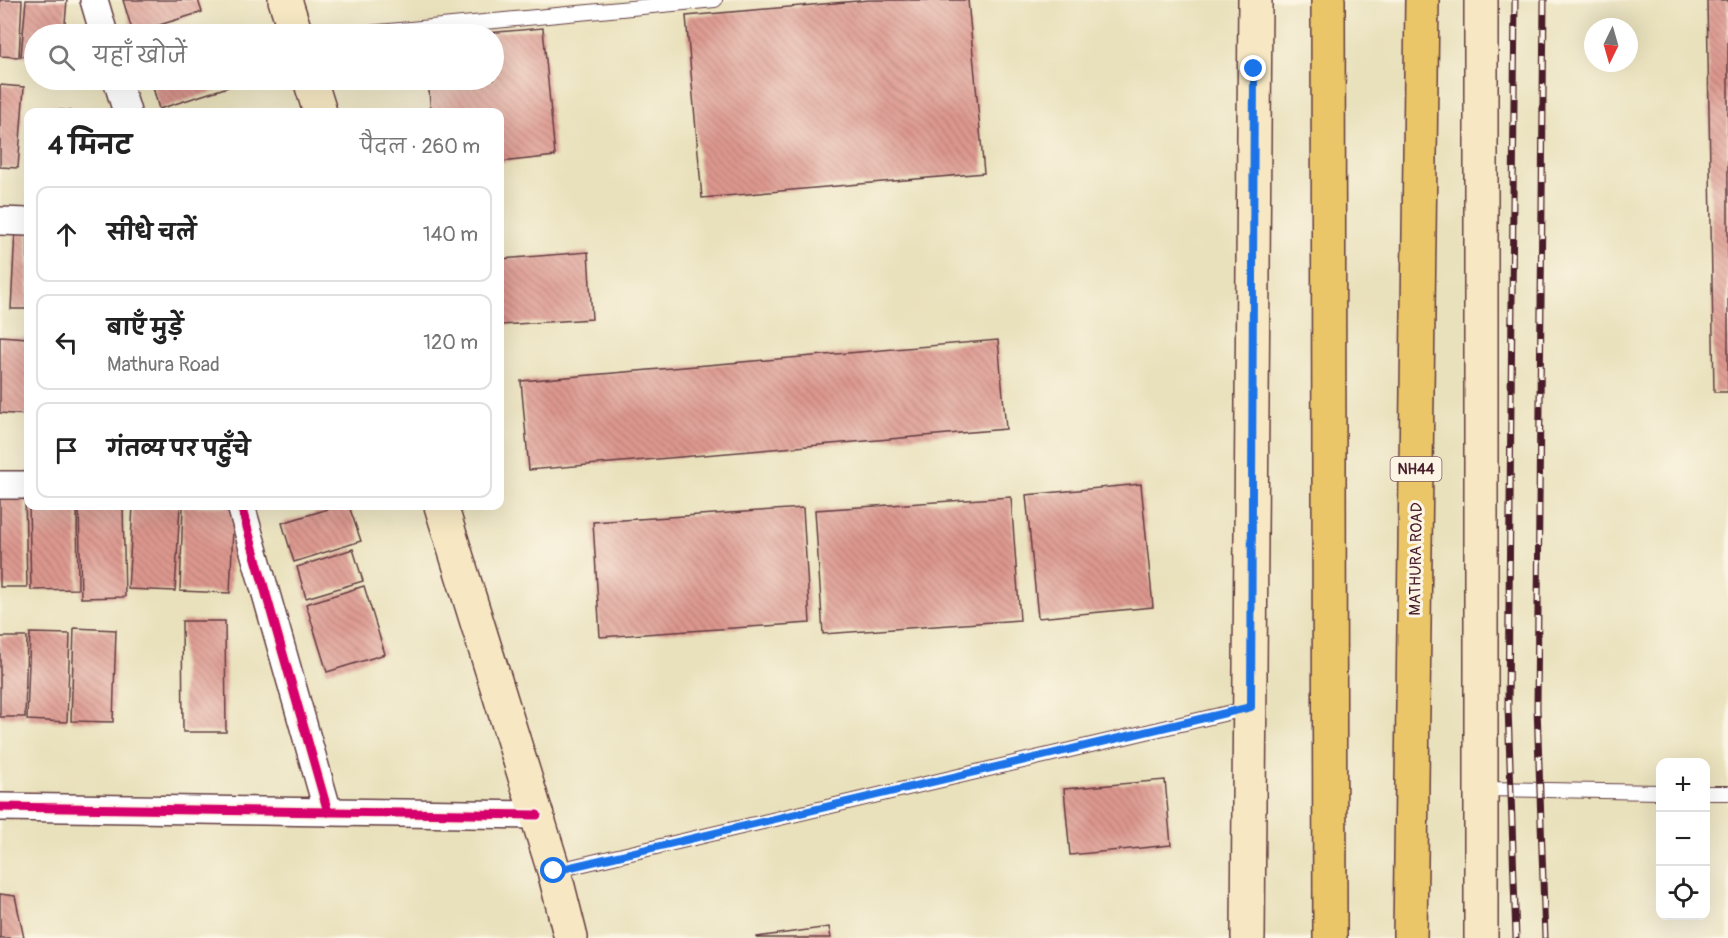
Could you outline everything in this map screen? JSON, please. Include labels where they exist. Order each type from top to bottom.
[{"type":"highway","points":[[1328,0],[1330,938]]},
{"type":"highway","name":"MATHURA ROAD","points":[[1410,938],[1422,0]]},
{"type":"main road","points":[[285,0],[293,24]]},
{"type":"main road","points":[[1248,938],[1255,0]]},
{"type":"main road","points":[[1481,0],[1482,938]]},
{"type":"main road","points":[[313,90],[319,108]]},
{"type":"main road","points":[[442,510],[554,871],[571,938]]},
{"type":"street","points":[[94,0],[101,24]]},
{"type":"street","points":[[120,90],[126,108]]},
{"type":"street","points":[[0,221],[24,222]]},
{"type":"street","points":[[0,485],[24,485]]},
{"type":"street","points":[[243,510],[328,812]]},
{"type":"street","points":[[0,807],[537,815]]},
{"type":"lane","points":[[463,24],[715,0]]},
{"type":"lane","points":[[554,871],[1251,707]]},
{"type":"lane","points":[[1482,789],[1656,792]]},
{"type":"lane","points":[[1710,793],[1728,793]]},
{"type":"building","points":[[0,0],[22,0],[19,57],[0,56]]},
{"type":"building","points":[[26,0],[67,0],[65,24],[24,24],[24,56],[21,56]]},
{"type":"building","points":[[123,0],[198,0],[202,12],[163,24],[130,24]]},
{"type":"building","points":[[869,0],[968,0],[984,173],[702,198],[686,16]]},
{"type":"building","points":[[1707,0],[1728,0],[1728,392],[1714,392]]},
{"type":"building","points":[[543,28],[555,156],[504,162],[504,108],[431,108],[429,90],[504,90],[504,31]]},
{"type":"building","points":[[0,85],[24,87],[18,168],[0,167]]},
{"type":"building","points":[[154,90],[219,90],[162,108],[159,108]]},
{"type":"building","points":[[15,231],[24,231],[24,309],[11,309]]},
{"type":"building","points":[[588,252],[592,319],[504,325],[504,259]]},
{"type":"building","points":[[0,336],[24,338],[24,415],[0,413]]},
{"type":"building","points":[[998,340],[1006,429],[529,470],[521,381]]},
{"type":"building","points":[[1141,484],[1153,607],[1038,618],[1026,495]]},
{"type":"building","points":[[0,493],[24,493],[27,587],[0,587]]},
{"type":"building","points":[[1011,497],[1020,620],[823,634],[815,510]]},
{"type":"building","points":[[803,508],[810,623],[600,637],[593,522]]},
{"type":"building","points":[[29,510],[77,510],[78,589],[31,590]]},
{"type":"building","points":[[79,510],[123,510],[125,597],[81,598]]},
{"type":"building","points":[[133,510],[180,510],[175,591],[128,589]]},
{"type":"building","points":[[183,510],[234,510],[230,593],[180,591]]},
{"type":"building","points":[[325,510],[350,510],[361,541],[294,562],[282,523]]},
{"type":"building","points":[[353,549],[363,581],[306,598],[297,567]]},
{"type":"building","points":[[364,586],[385,654],[327,672],[306,604]]},
{"type":"building","points":[[182,621],[225,621],[226,732],[183,732]]},
{"type":"building","points":[[74,628],[116,630],[113,722],[71,721]]},
{"type":"building","points":[[30,633],[70,634],[67,722],[27,720]]},
{"type":"building","points":[[0,637],[27,637],[25,717],[0,717]]},
{"type":"building","points":[[1165,780],[1171,845],[1070,855],[1064,789]]},
{"type":"building","points":[[0,894],[15,896],[24,938],[0,938]]},
{"type":"building","points":[[829,927],[831,938],[757,938],[757,937]]},
{"type":"railway","points":[[1515,0],[1508,707],[1516,938]]},
{"type":"railway","points":[[1544,0],[1537,707],[1545,938]]},
{"type":"cycle path","points":[[242,510],[328,812]]},
{"type":"cycle path","points":[[0,807],[537,815]]},
{"type":"route","points":[[554,871],[1251,707],[1254,69]]}]
